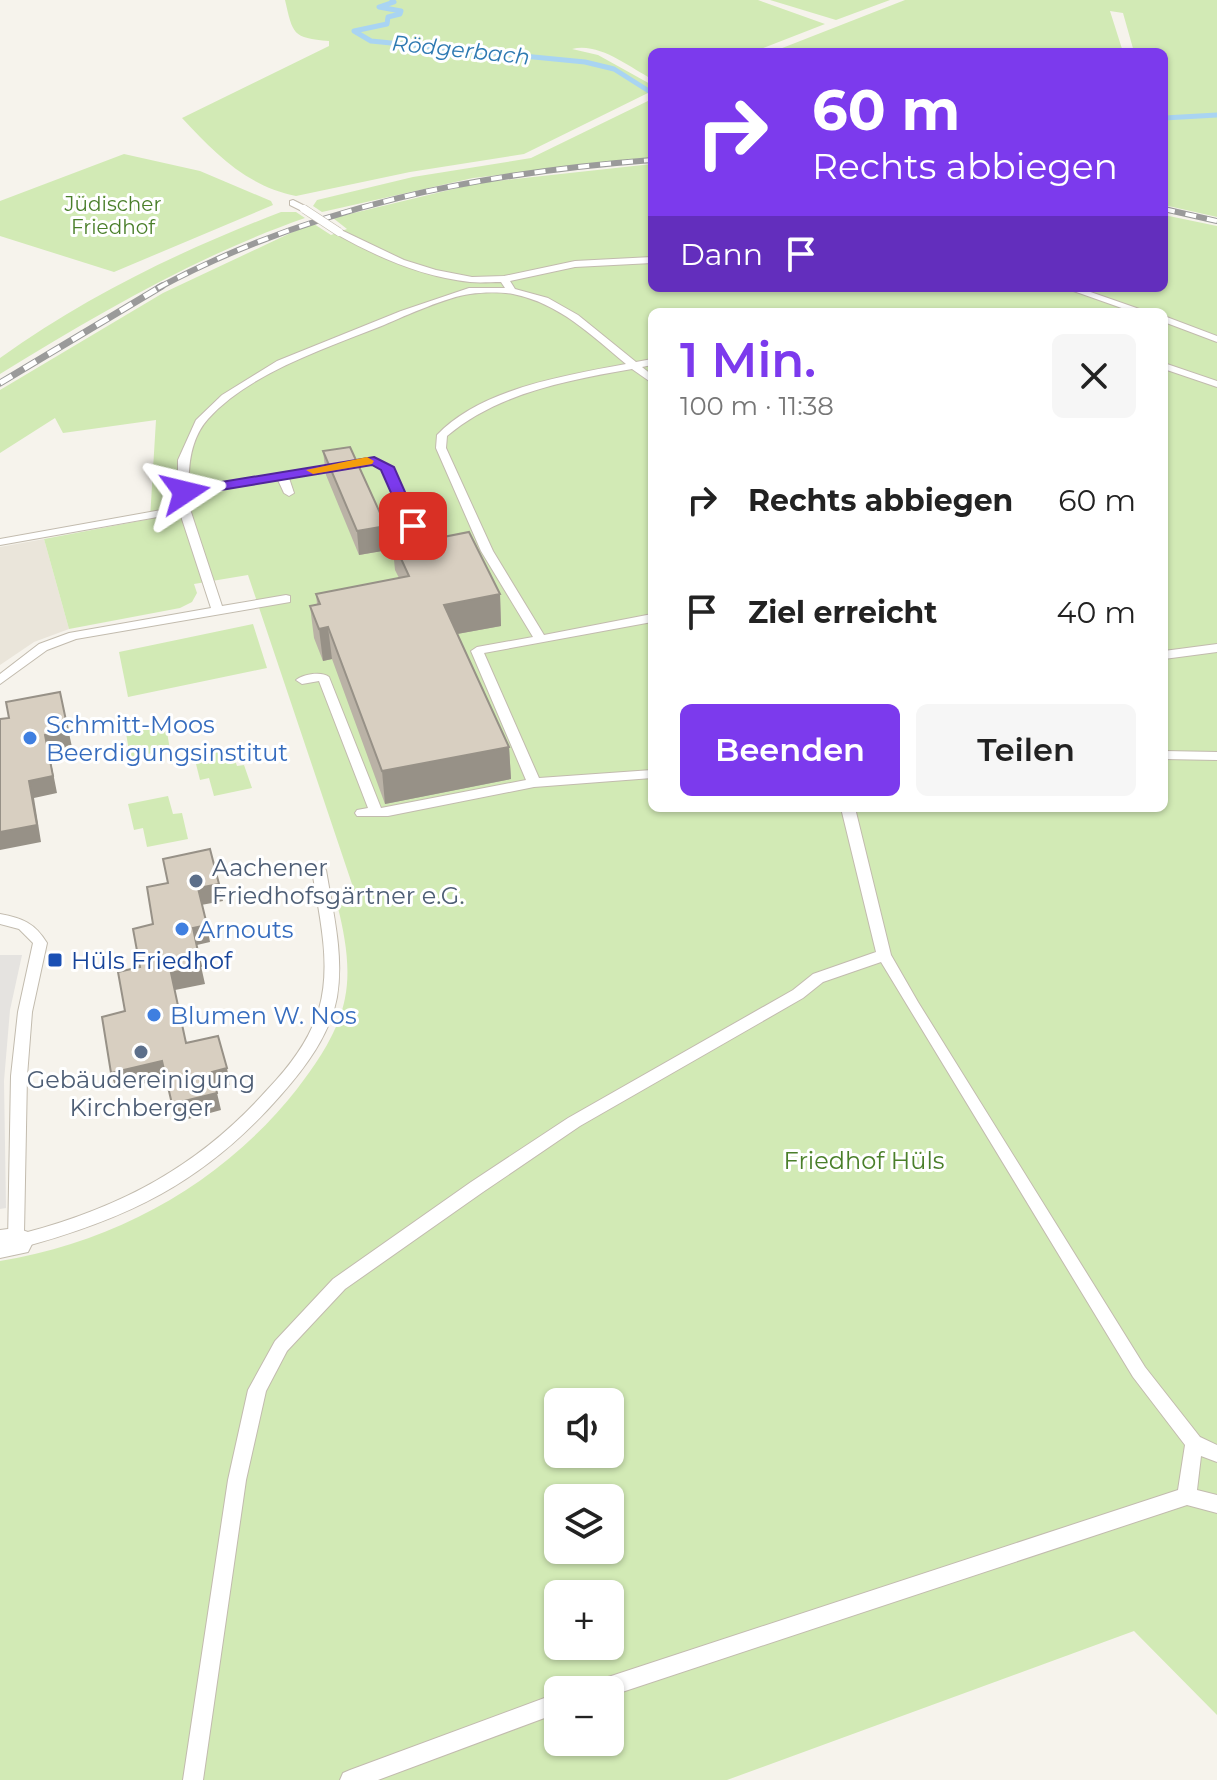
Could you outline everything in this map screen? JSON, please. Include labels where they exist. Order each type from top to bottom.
[{"type":"lane","points":[[293,203],[366,249],[468,285],[545,300],[575,317],[648,376]]},
{"type":"lane","points":[[218,611],[184,509],[183,460],[201,420],[226,397],[281,363],[468,285],[575,264],[648,260]]},
{"type":"lane","points":[[504,279],[511,291]]},
{"type":"lane","points":[[1082,292],[1131,308]]},
{"type":"lane","points":[[1168,321],[1217,339]]},
{"type":"lane","points":[[541,640],[487,551],[441,448],[442,435],[465,415],[511,396],[648,363]]},
{"type":"lane","points":[[1168,367],[1217,384]]},
{"type":"lane","points":[[185,492],[361,461],[383,463],[413,526]]},
{"type":"lane","points":[[282,475],[289,493]]},
{"type":"lane","points":[[0,542],[184,509]]},
{"type":"lane","points":[[0,680],[43,647],[73,636],[286,599]]},
{"type":"lane","points":[[534,783],[477,651],[648,619]]},
{"type":"lane","points":[[1168,654],[1217,648]]},
{"type":"lane","points":[[302,680],[323,677],[368,812],[388,812],[534,783],[648,774]]},
{"type":"lane","points":[[1168,755],[1217,756]]},
{"type":"lane","points":[[849,812],[884,955],[1139,1372],[1194,1443],[1217,1454]]},
{"type":"lane","points":[[0,919],[22,923],[33,930],[40,943],[25,1012],[8,1243],[100,1219],[169,1185],[214,1154],[253,1121],[315,1038],[330,998],[330,939],[319,870]]},
{"type":"lane","points":[[193,1780],[237,1480],[257,1390],[281,1346],[339,1284],[574,1122],[798,994],[818,978],[884,955]]},
{"type":"lane","points":[[1187,1496],[1194,1443]]},
{"type":"lane","points":[[624,1682],[1187,1496],[1217,1504]]},
{"type":"lane","points":[[350,1780],[544,1708]]},
{"type":"shaded area","points":[[44,539],[69,629],[34,642],[0,665],[0,547]]},
{"type":"shaded area","points":[[0,955],[22,955],[10,1010],[4,1081],[6,1208],[0,1209]]},
{"type":"green space","points":[[285,0],[758,0],[825,24],[763,48],[648,48],[648,77],[603,52],[572,49],[598,55],[648,83],[648,93],[524,154],[410,172],[296,196],[262,185],[247,176],[219,155],[182,118],[329,46],[329,41],[301,36],[290,20]]},
{"type":"green space","points":[[770,0],[890,0],[836,20]]},
{"type":"green space","points":[[905,0],[1217,0],[1217,217],[1168,206],[1168,48],[1133,48],[1123,13],[1110,11],[1122,48],[782,48]]},
{"type":"green space","points":[[648,101],[648,157],[473,178],[322,212],[313,206],[317,200],[413,177],[531,158]]},
{"type":"green space","name":"Jüdischer Friedhof","points":[[124,154],[200,171],[271,201],[273,205],[114,272],[0,236],[0,201]]},
{"type":"green space","name":"Friedhof Hüls","points":[[648,164],[648,292],[1168,292],[1168,216],[1217,226],[1217,1715],[1134,1631],[727,1780],[0,1780],[0,1261],[86,1239],[165,1203],[202,1179],[268,1122],[312,1068],[338,1022],[345,998],[347,964],[338,908],[353,887],[248,575],[194,584],[197,593],[192,602],[180,608],[69,629],[44,539],[150,519],[156,420],[63,433],[55,418],[0,453],[0,390],[163,293],[299,229],[314,224],[331,235],[347,229],[333,218],[478,183]]},
{"type":"green space","points":[[281,212],[296,212],[305,218],[186,268],[0,374],[0,358],[101,294],[207,242]]},
{"type":"green space","points":[[253,624],[267,668],[128,697],[119,652]]},
{"type":"green space","points":[[166,726],[170,750],[130,757],[126,733]]},
{"type":"green space","points":[[231,748],[237,766],[244,765],[252,788],[214,796],[209,778],[200,780],[194,756]]},
{"type":"green space","points":[[168,796],[173,814],[182,813],[188,839],[147,847],[143,828],[134,830],[128,804]]},
{"type":"building","points":[[350,447],[386,526],[357,531],[323,451]]},
{"type":"building","points":[[430,532],[433,539],[469,532],[500,594],[444,605],[509,747],[382,771],[328,627],[319,629],[310,606],[320,604],[316,594],[409,576],[392,539]]},
{"type":"building","points":[[60,692],[68,730],[45,735],[53,776],[29,781],[37,825],[0,832],[0,719],[9,718],[6,702]]},
{"type":"building","points":[[210,849],[219,884],[198,888],[207,925],[193,928],[201,966],[171,973],[186,1043],[218,1036],[227,1068],[212,1072],[217,1093],[172,1104],[162,1061],[111,1073],[102,1017],[125,1011],[118,972],[140,967],[133,929],[153,924],[147,887],[168,883],[163,859]]},
{"type":"waterway","name":"Rödgerbach","points":[[392,0],[394,2],[379,7],[401,11],[400,14],[388,17],[387,24],[354,31],[371,41],[585,62],[614,69],[648,90]]},
{"type":"waterway","name":"Rödgerbach","points":[[1168,118],[1217,115]]},
{"type":"railway","points":[[162,286],[216,259],[276,235],[398,198],[524,174],[648,160]]},
{"type":"railway","points":[[1168,210],[1217,221]]},
{"type":"railway","points":[[0,383],[162,286]]},
{"type":"railway","points":[[158,288],[162,286]]},
{"type":"slow traffic","points":[[313,470],[367,461]]},
{"type":"place","name":"Schmitt-Moos Beerdigungsinstitut","points":[[30,738]]},
{"type":"place","name":"Aachener Friedhofsgärtner e.G.","points":[[196,881]]},
{"type":"place","name":"Arnouts","points":[[182,929]]},
{"type":"place","name":"Hüls Friedhof","points":[[55,960]]},
{"type":"place","name":"Blumen W. Nos","points":[[154,1015]]},
{"type":"place","name":"Gebäudereinigung Kirchberger","points":[[141,1052]]},
{"type":"route","points":[[185,492],[374,461],[387,467],[413,526]]}]
